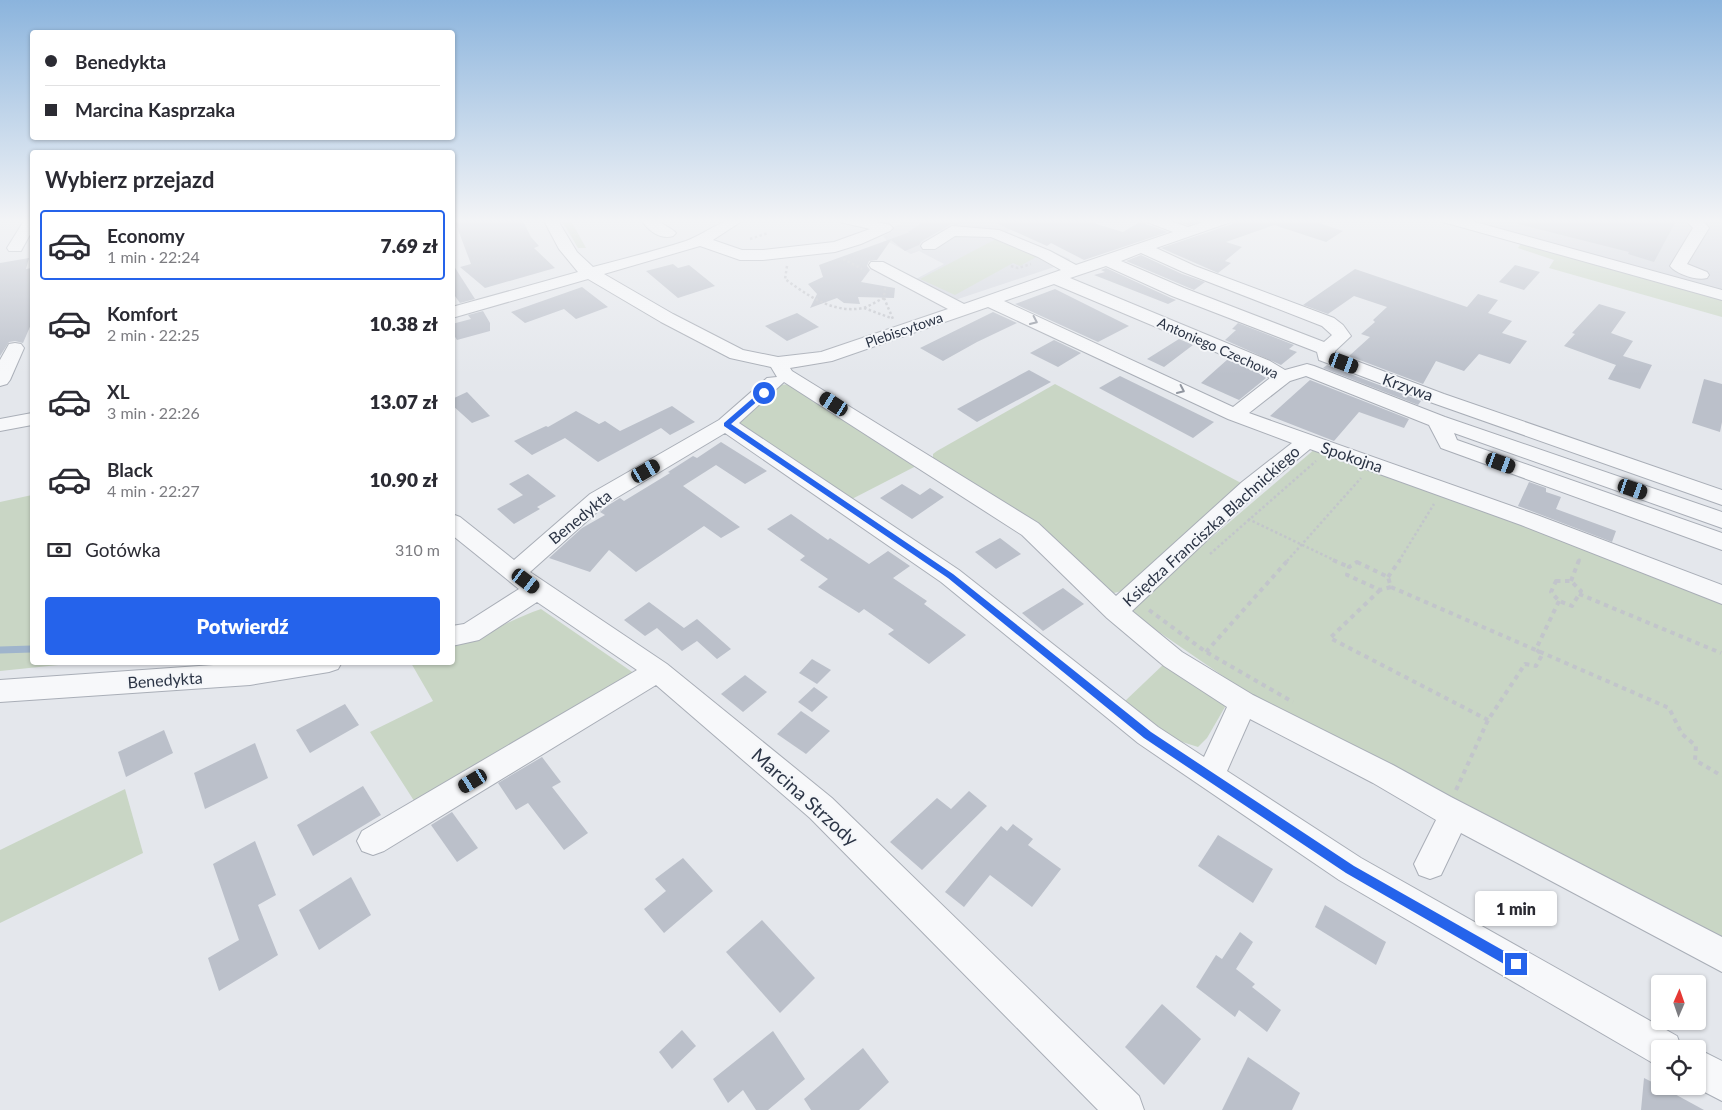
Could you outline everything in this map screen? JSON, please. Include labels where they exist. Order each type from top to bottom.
[{"type":"street","name":"Plebiscytowa","points":[[586,271],[667,318],[776,373],[805,361],[990,301],[1074,271]]},
{"type":"street","points":[[455,312],[598,271]]},
{"type":"street","name":"Krzywa","points":[[1130,271],[1437,398],[1722,498]]},
{"type":"street","points":[[1194,271],[1328,322],[1337,328],[1342,336],[1307,370],[1438,421],[1722,520]]},
{"type":"street","points":[[1635,271],[1722,295]]},
{"type":"street","points":[[1690,271],[1701,275]]},
{"type":"street","points":[[875,272],[963,310]]},
{"type":"street","name":"Antoniego Czechowa","points":[[1055,278],[1264,365],[1283,377],[1307,370]]},
{"type":"street","name":"Spokojna","points":[[990,301],[1312,450],[1530,520],[1722,595]]},
{"type":"street","points":[[0,380],[15,348]]},
{"type":"street","points":[[776,373],[785,374],[802,384],[940,474],[1030,529],[1116,611],[1174,659],[1243,703],[1383,774],[1450,798],[1722,955]]},
{"type":"street","name":"Benedykta","points":[[455,635],[470,632],[526,581],[598,499],[726,424],[776,373]]},
{"type":"street","points":[[1236,415],[1283,377]]},
{"type":"street","points":[[0,425],[30,419]]},
{"type":"street","points":[[1438,421],[1448,444],[1722,542]]},
{"type":"street","points":[[726,424],[950,576],[1148,735],[1350,869],[1651,1042]]},
{"type":"street","name":"Księdza Franciszka Blachnickiego","points":[[1116,611],[1250,487],[1312,450]]},
{"type":"street","name":"Marcina Strzody","points":[[455,524],[526,581],[658,671],[822,808],[1125,1110]]},
{"type":"street","name":"Benedykta","points":[[0,691],[250,674],[309,665]]},
{"type":"street","points":[[373,841],[658,671]]},
{"type":"street","points":[[1210,776],[1243,703]]},
{"type":"street","points":[[1430,864],[1450,798]]},
{"type":"street","points":[[1706,1073],[1722,1082]]},
{"type":"path","points":[[787,271],[785,279],[814,299],[838,308],[863,308],[893,319]]},
{"type":"path","points":[[872,271],[875,272],[885,290],[884,298],[893,319]]},
{"type":"path","points":[[863,308],[884,298]]},
{"type":"path","points":[[889,326],[893,319]]},
{"type":"path","points":[[1206,558],[1248,519],[1312,450]]},
{"type":"path","points":[[1206,652],[1364,475]]},
{"type":"path","points":[[1388,576],[1409,547],[1434,504]]},
{"type":"path","points":[[1248,519],[1301,546],[1349,567]]},
{"type":"path","points":[[1380,590],[1347,575],[1349,567],[1357,562],[1388,576]]},
{"type":"path","points":[[1388,576],[1391,587]]},
{"type":"path","points":[[1556,581],[1571,581],[1581,591],[1572,606],[1559,601],[1551,592],[1556,581]]},
{"type":"path","points":[[1488,720],[1330,638],[1380,590],[1391,587],[1669,708],[1682,734],[1696,746],[1695,760],[1722,776]]},
{"type":"path","points":[[1579,594],[1721,653]]},
{"type":"path","points":[[1536,649],[1559,601]]},
{"type":"path","points":[[1156,603],[1148,609],[1206,652],[1296,704]]},
{"type":"path","points":[[1450,798],[1488,720],[1525,664],[1536,666],[1542,655],[1536,649]]},
{"type":"shaded area","points":[[931,271],[1043,271],[955,300],[916,279]]},
{"type":"shaded area","points":[[1644,271],[1722,271],[1722,292]]},
{"type":"green space","points":[[936,271],[999,271],[955,295],[920,279]]},
{"type":"green space","points":[[1559,271],[1627,271],[1722,297],[1722,317]]},
{"type":"green space","points":[[794,384],[920,464],[850,500],[737,423],[777,385]]},
{"type":"green space","points":[[1055,384],[1241,483],[1122,591],[1114,593],[1106,591],[933,458],[933,454],[937,451]]},
{"type":"green space","points":[[1316,448],[1722,598],[1722,938],[1249,694],[1127,610]]},
{"type":"green space","points":[[30,495],[30,665],[58,665],[0,671],[0,502]]},
{"type":"green space","points":[[541,609],[638,676],[418,807],[370,732],[433,701],[412,665],[455,665],[455,644]]},
{"type":"green space","points":[[1166,662],[1223,700],[1225,707],[1207,738],[1198,747],[1176,740],[1124,702]]},
{"type":"green space","points":[[125,789],[143,853],[0,923],[0,850]]},
{"type":"building","points":[[0,271],[30,271],[30,327],[23,343],[9,342],[0,356]]},
{"type":"building","points":[[455,271],[457,271],[475,299],[460,303],[455,296]]},
{"type":"building","points":[[465,271],[545,271],[485,288]]},
{"type":"building","points":[[646,271],[696,271],[715,286],[678,298]]},
{"type":"building","points":[[821,271],[869,271],[861,282],[895,288],[894,298],[858,297],[860,304],[844,303],[837,298],[810,308],[817,294],[808,284],[823,277]]},
{"type":"building","points":[[1103,271],[1112,271],[1176,300],[1168,304],[1094,275],[1105,272]]},
{"type":"building","points":[[1149,271],[1175,271],[1205,282],[1194,290]]},
{"type":"building","points":[[1352,271],[1360,271],[1467,307],[1478,294],[1498,300],[1488,313],[1512,321],[1502,333],[1527,341],[1510,364],[1479,354],[1464,371],[1436,361],[1423,384],[1349,356],[1370,337],[1361,334],[1375,322],[1373,320],[1387,307],[1354,296],[1328,314],[1303,305]]},
{"type":"building","points":[[1510,271],[1540,272],[1524,290],[1499,282]]},
{"type":"building","points":[[582,287],[608,307],[576,319],[564,309],[525,323],[511,312]]},
{"type":"building","points":[[1055,289],[1129,326],[1098,342],[1015,304]]},
{"type":"building","points":[[1599,304],[1626,312],[1611,333],[1633,341],[1623,356],[1652,365],[1640,389],[1608,379],[1616,365],[1564,346],[1575,334],[1572,333]]},
{"type":"building","points":[[483,311],[490,323],[490,331],[457,340],[455,337],[455,323],[471,319],[468,315]]},
{"type":"building","points":[[993,312],[1017,323],[943,361],[920,348]]},
{"type":"building","points":[[797,313],[819,327],[787,341],[765,326]]},
{"type":"building","points":[[1238,323],[1294,345],[1289,349],[1297,352],[1281,365],[1225,340],[1236,330],[1232,329]]},
{"type":"building","points":[[1179,339],[1193,345],[1164,367],[1147,359]]},
{"type":"building","points":[[1054,340],[1081,353],[1058,367],[1030,353]]},
{"type":"building","points":[[1228,359],[1266,378],[1239,400],[1201,383]]},
{"type":"building","points":[[1327,365],[1421,401],[1418,405],[1323,368]]},
{"type":"building","points":[[1029,370],[1051,382],[977,422],[957,409]]},
{"type":"building","points":[[1120,376],[1214,422],[1193,438],[1099,388]]},
{"type":"building","points":[[1704,379],[1722,384],[1722,422],[1720,432],[1692,423]]},
{"type":"building","points":[[1310,380],[1409,419],[1404,428],[1359,412],[1334,441],[1270,416]]},
{"type":"building","points":[[467,392],[490,416],[472,423],[455,408],[455,398]]},
{"type":"building","points":[[672,406],[695,422],[670,435],[661,428],[598,462],[565,438],[532,455],[514,441],[546,426],[548,427],[576,411],[599,424],[605,421],[620,431]]},
{"type":"building","points":[[721,442],[767,471],[745,484],[716,465],[683,486],[740,527],[721,538],[704,526],[636,572],[609,550],[590,572],[549,558],[582,528],[605,515],[600,512],[607,506],[620,498],[624,501],[670,473],[668,472],[693,456],[697,458]]},
{"type":"building","points":[[528,474],[556,496],[537,507],[540,509],[514,524],[497,509],[523,495],[509,484]]},
{"type":"building","points":[[1529,482],[1546,488],[1546,492],[1561,497],[1556,509],[1616,531],[1612,542],[1518,506]]},
{"type":"building","points":[[902,484],[920,495],[930,488],[944,497],[912,519],[880,498]]},
{"type":"building","points":[[791,514],[828,540],[830,538],[869,564],[888,551],[910,566],[893,578],[927,601],[924,604],[966,635],[929,664],[888,634],[894,630],[864,609],[859,613],[818,587],[828,579],[800,560],[805,556],[767,529]]},
{"type":"building","points":[[1000,538],[1021,554],[996,569],[975,552]]},
{"type":"building","points":[[1063,588],[1084,604],[1043,631],[1022,613]]},
{"type":"building","points":[[649,602],[684,628],[697,619],[731,649],[717,659],[697,641],[682,651],[657,628],[645,636],[624,620]]},
{"type":"building","points":[[812,659],[831,670],[817,684],[799,673]]},
{"type":"building","points":[[745,675],[767,692],[743,712],[721,694]]},
{"type":"building","points":[[814,687],[828,697],[812,712],[798,702]]},
{"type":"building","points":[[345,704],[359,725],[310,753],[296,730]]},
{"type":"building","points":[[801,711],[830,731],[806,754],[777,734]]},
{"type":"building","points":[[164,730],[173,753],[126,777],[118,752]]},
{"type":"building","points":[[255,743],[268,778],[205,809],[194,773]]},
{"type":"building","points":[[542,757],[561,782],[552,787],[588,833],[564,850],[528,803],[516,810],[498,783]]},
{"type":"building","points":[[363,786],[381,815],[313,856],[297,825]]},
{"type":"building","points":[[969,791],[987,806],[922,870],[890,842],[937,798],[951,809]]},
{"type":"building","points":[[452,812],[478,848],[457,862],[431,825]]},
{"type":"building","points":[[1013,824],[1033,839],[1028,845],[1061,869],[1032,907],[990,875],[964,907],[945,892],[1001,826],[1007,831]]},
{"type":"building","points":[[1218,835],[1273,869],[1253,903],[1198,866]]},
{"type":"building","points":[[255,841],[276,895],[258,905],[278,955],[219,991],[208,958],[239,940],[213,864]]},
{"type":"building","points":[[683,858],[713,891],[664,933],[644,909],[666,891],[655,879]]},
{"type":"building","points":[[351,877],[371,915],[319,950],[299,910]]},
{"type":"building","points":[[1325,905],[1386,942],[1376,965],[1315,927]]},
{"type":"building","points":[[762,920],[815,978],[780,1013],[726,952]]},
{"type":"building","points":[[1240,932],[1253,942],[1236,969],[1255,984],[1252,987],[1281,1010],[1267,1032],[1239,1010],[1235,1017],[1196,987],[1216,955],[1222,959]]},
{"type":"building","points":[[1162,1004],[1201,1039],[1164,1085],[1125,1047]]},
{"type":"building","points":[[682,1030],[696,1046],[672,1069],[659,1052]]},
{"type":"building","points":[[773,1031],[805,1079],[768,1110],[756,1110],[743,1090],[728,1103],[713,1079]]},
{"type":"building","points":[[863,1048],[889,1082],[859,1110],[811,1110],[804,1099]]},
{"type":"building","points":[[1248,1057],[1300,1093],[1292,1110],[1222,1110]]},
{"type":"building","points":[[1644,1078],[1651,1082],[1651,1095],[1676,1095],[1704,1110],[1641,1110]]},
{"type":"waterway","points":[[0,650],[30,649]]},
{"type":"route","points":[[764,393],[726,424],[950,576],[1148,735],[1350,869],[1516,964]]}]
